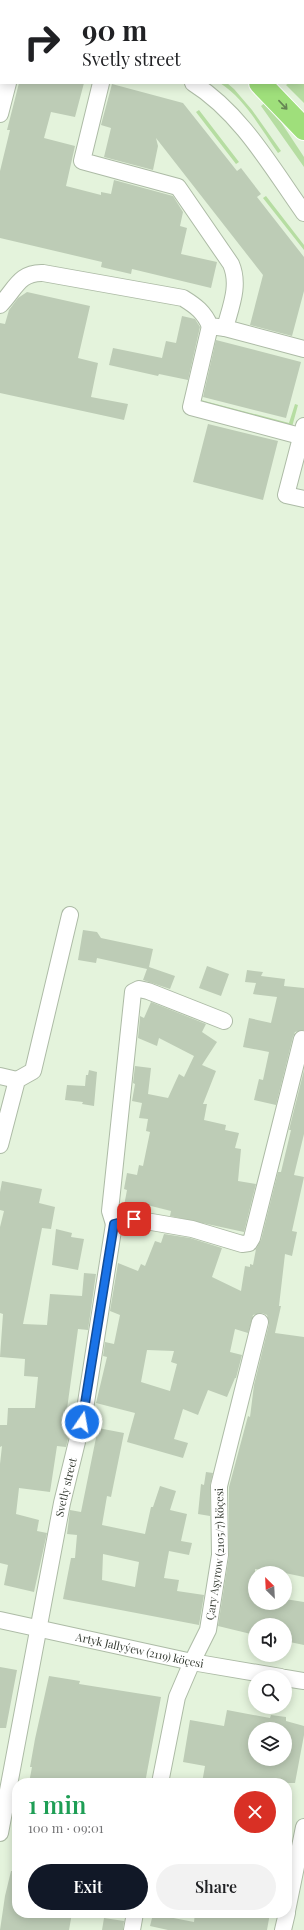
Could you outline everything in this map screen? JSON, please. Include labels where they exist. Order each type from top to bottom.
[{"type":"highway","points":[[261,84],[304,129]]},
{"type":"street","points":[[0,114],[8,84]]},
{"type":"street","points":[[102,84],[82,161],[178,187],[231,264],[235,273],[236,284],[226,328]]},
{"type":"street","points":[[194,84],[218,104],[244,130],[304,213]]},
{"type":"street","points":[[0,305],[20,280],[33,273],[43,273],[183,298],[196,305],[206,316],[210,326],[191,407],[303,433],[286,495],[304,500]]},
{"type":"street","points":[[210,326],[226,328],[304,349]]},
{"type":"street","points":[[0,1076],[17,1080],[33,1071],[70,915]]},
{"type":"street","name":"Svetly street","points":[[0,1833],[40,1628],[62,1503],[85,1409],[114,1224],[110,1211],[133,992],[139,989],[148,991],[224,1021]]},
{"type":"street","points":[[114,1224],[134,1219],[192,1229],[242,1244],[248,1243],[252,1238],[302,1039]]},
{"type":"street","points":[[0,1145],[17,1080]]},
{"type":"street","name":"Çary Aşyrow (2105/7) köçesi","points":[[161,1778],[177,1697],[208,1630],[220,1555],[219,1486],[260,1322]]},
{"type":"street","name":"Artyk Jallyýew (2119) köçesi","points":[[0,1620],[192,1662],[248,1671]]},
{"type":"street","points":[[292,1679],[304,1681]]},
{"type":"street","points":[[292,1887],[304,1827]]},
{"type":"street","points":[[132,1930],[134,1918]]},
{"type":"street","points":[[283,1930],[286,1918]]},
{"type":"green space","points":[[221,84],[228,84],[234,89],[252,110],[281,151],[278,153],[245,106]]},
{"type":"green space","points":[[304,84],[304,103],[286,85]]},
{"type":"green space","points":[[267,101],[304,157],[304,167],[261,106]]},
{"type":"green space","points":[[199,110],[239,162],[236,164],[196,112]]},
{"type":"green space","points":[[266,196],[304,245],[304,250],[263,198]]},
{"type":"green space","points":[[197,399],[289,423],[295,404],[298,405],[292,427],[196,402]]},
{"type":"building","points":[[19,84],[84,84],[75,117],[51,112],[44,138],[75,146],[66,186],[101,195],[101,192],[111,194],[114,180],[173,196],[183,212],[180,226],[187,228],[181,254],[217,262],[211,288],[132,269],[131,274],[101,267],[102,262],[0,238],[0,171],[10,130],[7,130]]},
{"type":"building","points":[[112,84],[183,103],[237,171],[241,168],[261,194],[257,197],[304,257],[304,291],[292,336],[250,325],[263,275],[156,138],[158,146],[153,170],[104,157],[111,128],[101,125]]},
{"type":"building","points":[[27,292],[90,306],[78,358],[98,363],[91,397],[128,404],[124,420],[0,393],[0,323],[5,324],[9,310],[18,298]]},
{"type":"building","points":[[182,316],[195,319],[200,327],[188,380],[159,374],[158,376],[109,365],[113,348],[162,358],[166,341],[176,343]]},
{"type":"building","points":[[216,340],[301,362],[286,418],[203,397]]},
{"type":"building","points":[[208,424],[278,441],[263,500],[193,482]]},
{"type":"building","points":[[83,930],[97,932],[101,938],[153,949],[149,967],[175,976],[170,989],[143,980],[147,969],[97,958],[96,963],[78,960]]},
{"type":"building","points":[[207,966],[229,974],[221,996],[199,988]]},
{"type":"building","points":[[247,970],[263,972],[261,976],[285,979],[284,986],[304,988],[304,1030],[295,1032],[293,1037],[276,1105],[254,1100],[259,1079],[263,1080],[269,1052],[243,1047],[249,1018],[271,1023],[277,997],[253,994],[256,983],[245,982]]},
{"type":"building","points":[[151,1002],[206,1024],[202,1032],[217,1042],[202,1065],[216,1071],[203,1104],[207,1104],[204,1120],[226,1125],[225,1130],[239,1133],[235,1148],[241,1149],[238,1181],[256,1184],[244,1232],[170,1216],[171,1211],[139,1203],[138,1210],[123,1211],[127,1190],[124,1189],[127,1173],[137,1175],[139,1165],[143,1166],[150,1132],[146,1131],[148,1119],[139,1118],[142,1103],[132,1101],[135,1084],[133,1083],[135,1066],[151,1068],[148,1094],[168,1098],[179,1074],[184,1077],[194,1056],[159,1038],[157,1046],[138,1038],[140,1016],[144,1018]]},
{"type":"building","points":[[89,1070],[97,1072],[94,1106],[82,1104],[83,1102],[65,1100],[67,1085],[85,1086],[86,1075],[88,1075]]},
{"type":"building","points":[[304,1070],[304,1134],[294,1175],[304,1177],[292,1231],[297,1232],[292,1256],[285,1254],[279,1306],[281,1306],[275,1333],[304,1337],[304,1577],[292,1574],[292,1566],[248,1566],[248,1610],[292,1610],[292,1600],[304,1602],[304,1645],[292,1642],[292,1618],[248,1618],[248,1633],[218,1626],[229,1556],[229,1487],[248,1416],[250,1417],[254,1385],[269,1324],[267,1315],[262,1313],[253,1315],[248,1333],[235,1329],[230,1352],[242,1355],[236,1378],[227,1397],[208,1390],[198,1415],[183,1409],[174,1439],[188,1443],[183,1458],[127,1442],[135,1413],[96,1403],[107,1357],[103,1356],[105,1342],[114,1344],[120,1315],[110,1311],[118,1263],[138,1271],[141,1264],[145,1266],[155,1241],[161,1243],[164,1234],[190,1238],[222,1248],[212,1277],[241,1291],[245,1266],[250,1267],[250,1264],[253,1265],[256,1249],[261,1240],[278,1172],[281,1172],[291,1130],[289,1130]],"holes":[[[147,1350],[174,1351],[171,1362],[177,1364],[170,1391],[141,1382]]]},
{"type":"building","points":[[2,1181],[42,1189],[39,1203],[55,1207],[51,1229],[42,1228],[23,1324],[47,1325],[50,1294],[82,1296],[84,1273],[96,1274],[88,1330],[78,1329],[67,1409],[75,1410],[66,1447],[57,1446],[50,1492],[19,1488],[16,1514],[39,1520],[37,1531],[47,1533],[34,1592],[4,1585],[8,1565],[0,1563],[0,1464],[2,1446],[0,1447],[0,1425],[7,1425],[8,1408],[35,1408],[38,1377],[24,1376],[25,1359],[0,1357],[3,1314],[0,1313],[0,1227],[4,1211],[0,1210],[0,1192]]},
{"type":"building","points":[[56,1229],[72,1233],[71,1237],[84,1239],[78,1270],[52,1265]]},
{"type":"building","points":[[98,1428],[124,1433],[111,1497],[107,1496],[102,1525],[145,1534],[151,1507],[153,1507],[160,1486],[176,1491],[170,1510],[187,1514],[181,1541],[192,1543],[189,1555],[169,1551],[164,1578],[179,1580],[177,1591],[204,1595],[199,1625],[63,1599],[71,1558],[75,1558],[77,1535],[67,1534],[70,1510],[81,1512]],"holes":[[[103,1554],[139,1562],[135,1587],[102,1580]]]},
{"type":"building","points":[[206,1472],[213,1473],[210,1486],[210,1516],[198,1514],[201,1484],[204,1485]]},
{"type":"building","points":[[0,1667],[17,1670],[6,1728],[0,1728]]},
{"type":"building","points":[[49,1676],[80,1681],[79,1684],[161,1697],[146,1778],[30,1778],[32,1767],[30,1767]]},
{"type":"building","points":[[227,1710],[270,1718],[271,1715],[286,1717],[286,1721],[290,1722],[248,1722],[248,1766],[292,1766],[292,1723],[304,1726],[304,1735],[295,1783],[292,1783],[292,1778],[203,1778],[205,1766],[183,1762],[190,1720],[224,1726]]},
{"type":"building","points":[[12,1871],[12,1918],[71,1918],[69,1930],[0,1930],[5,1896]]},
{"type":"building","points":[[104,1918],[124,1921],[123,1930],[102,1930]]},
{"type":"building","points":[[152,1918],[174,1918],[194,1922],[194,1918],[269,1918],[267,1930],[168,1930],[150,1926]]},
{"type":"route","points":[[82,1422],[114,1224],[134,1219]]}]
